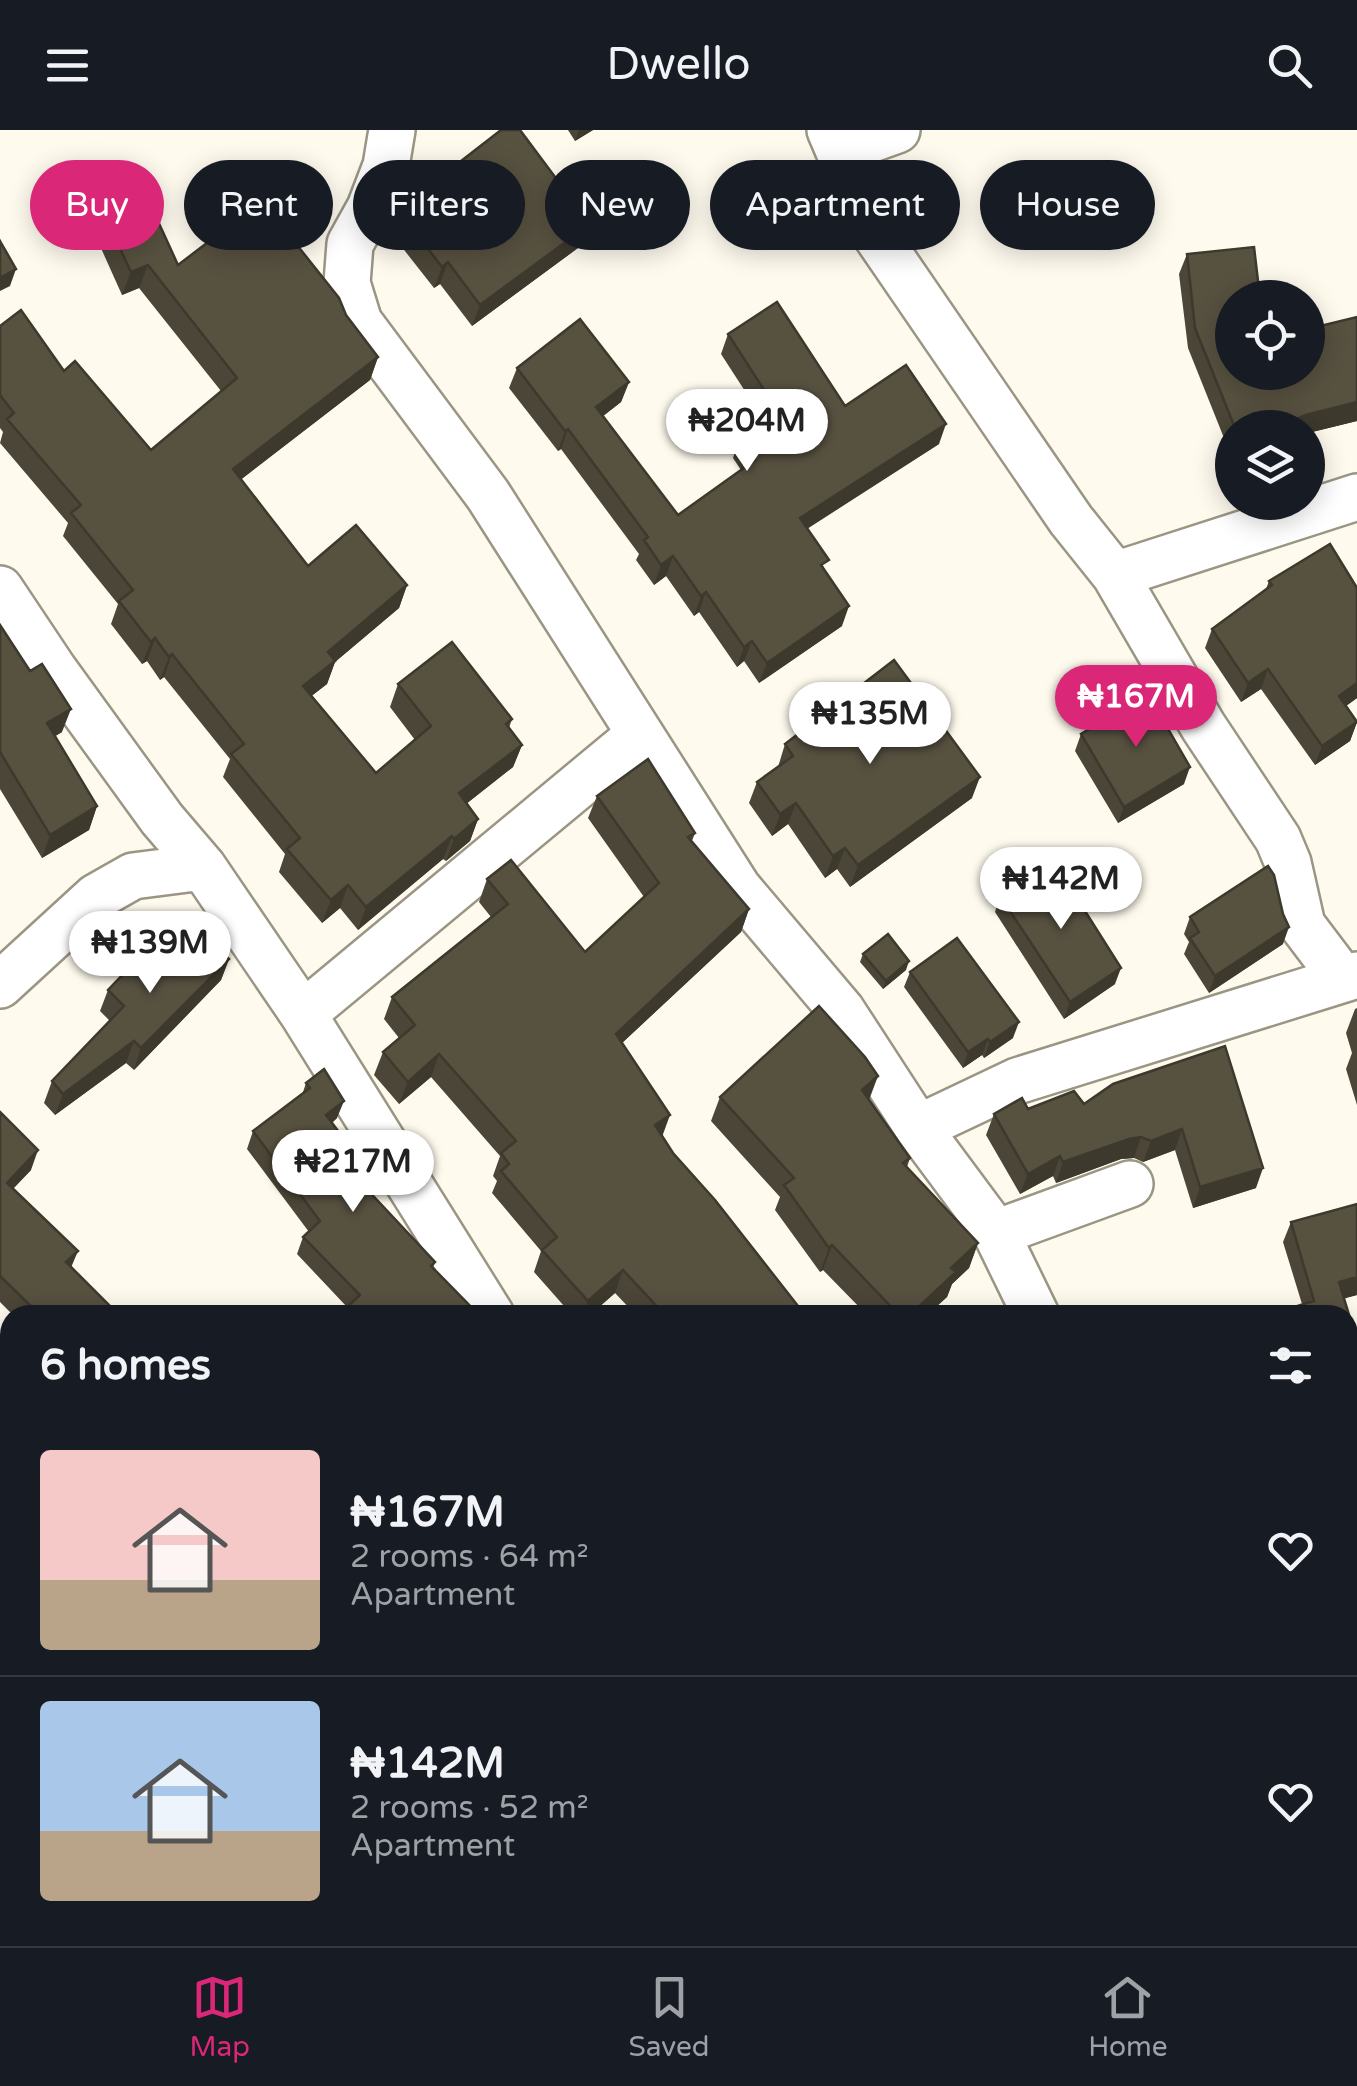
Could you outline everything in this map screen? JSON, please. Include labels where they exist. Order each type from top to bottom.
[{"type":"street","points":[[392,130],[386,166],[370,208],[350,244],[347,283],[358,322],[488,495],[738,888],[842,1012],[918,1128],[996,1233],[1031,1305]]},
{"type":"street","points":[[897,130],[835,140],[874,231],[1071,520],[1116,575],[1204,726],[1278,839],[1288,863],[1302,925],[1350,976],[1017,1080],[918,1128]]},
{"type":"street","points":[[1116,575],[1357,497]]},
{"type":"street","points":[[0,588],[75,700],[162,819],[203,867],[303,1014],[485,1305]]},
{"type":"street","points":[[303,1014],[638,736]]},
{"type":"street","points":[[0,985],[96,897],[133,876],[203,867]]},
{"type":"street","points":[[996,1233],[1130,1184]]},
{"type":"building","points":[[501,130],[520,130],[545,164],[545,250],[555,250],[480,305],[448,262],[442,267],[429,250],[525,250],[525,160],[462,160]]},
{"type":"building","points":[[164,234],[178,265],[198,250],[301,250],[378,357],[233,469],[308,566],[356,525],[407,585],[328,652],[335,661],[303,686],[376,773],[431,726],[398,684],[452,642],[512,719],[506,724],[522,745],[459,793],[478,819],[366,907],[348,885],[331,900],[287,849],[300,838],[231,754],[244,744],[172,654],[169,657],[155,638],[151,642],[119,601],[133,590],[71,513],[81,505],[7,419],[14,413],[0,395],[0,326],[21,310],[64,371],[75,361],[151,450],[237,378],[148,265],[131,272],[121,250],[164,250]]},
{"type":"building","points":[[0,241],[16,269],[0,278]]},
{"type":"building","points":[[1254,247],[1258,280],[1215,280],[1215,378],[1195,328],[1187,254]]},
{"type":"building","points":[[777,302],[845,406],[906,365],[946,424],[800,518],[829,560],[821,565],[849,606],[767,663],[752,641],[744,647],[706,592],[701,596],[673,556],[661,565],[644,540],[648,537],[517,368],[580,319],[629,382],[596,407],[678,515],[755,460],[740,438],[779,413],[728,334]]},
{"type":"building","points":[[1357,317],[1357,402],[1325,410],[1228,410],[1220,390],[1325,390],[1325,325]]},
{"type":"building","points":[[1330,544],[1357,588],[1357,683],[1339,696],[1357,722],[1322,746],[1268,669],[1248,683],[1212,629],[1272,585],[1269,581]]},
{"type":"building","points":[[0,625],[30,671],[42,664],[71,709],[47,723],[97,806],[50,835],[0,752]]},
{"type":"building","points":[[894,660],[980,777],[858,865],[845,848],[833,856],[796,803],[780,814],[757,782],[793,756],[785,744]]},
{"type":"building","points":[[1148,694],[1190,767],[1124,807],[1081,734]]},
{"type":"building","points":[[648,759],[695,833],[688,837],[749,909],[616,1034],[670,1115],[655,1125],[673,1153],[797,1305],[656,1305],[623,1270],[588,1301],[542,1250],[557,1237],[501,1171],[509,1164],[501,1153],[516,1141],[439,1054],[408,1082],[383,1052],[415,1025],[392,997],[508,904],[487,879],[511,860],[585,952],[659,883],[597,796]]},
{"type":"building","points":[[1054,862],[1121,968],[1070,1002],[1000,896]]},
{"type":"building","points":[[1268,866],[1289,927],[1215,976],[1190,938],[1199,932],[1190,917]]},
{"type":"building","points":[[182,913],[229,959],[141,1048],[134,1041],[63,1094],[52,1081],[124,1006],[108,990]]},
{"type":"building","points":[[888,934],[909,961],[886,981],[863,954]]},
{"type":"building","points":[[957,938],[1019,1022],[968,1052],[910,972]]},
{"type":"building","points":[[819,1006],[878,1076],[862,1090],[910,1158],[903,1163],[978,1243],[951,1268],[956,1272],[921,1305],[889,1305],[832,1245],[829,1248],[784,1185],[794,1178],[720,1097]]},
{"type":"building","points":[[1225,1046],[1263,1168],[1200,1187],[1182,1129],[1151,1141],[1141,1137],[1129,1139],[1063,1162],[1060,1156],[1028,1174],[994,1114],[1022,1098],[1028,1109],[1074,1091],[1084,1104],[1113,1084]]},
{"type":"building","points":[[324,1069],[344,1101],[326,1115],[348,1144],[334,1154],[435,1262],[431,1266],[469,1305],[349,1305],[360,1295],[303,1237],[320,1221],[253,1131],[310,1088],[306,1083]]},
{"type":"building","points":[[0,1112],[38,1150],[7,1183],[78,1251],[66,1262],[109,1305],[30,1305],[0,1276]]},
{"type":"building","points":[[1357,1204],[1357,1277],[1339,1282],[1346,1305],[1301,1305],[1314,1301],[1291,1222]]}]
